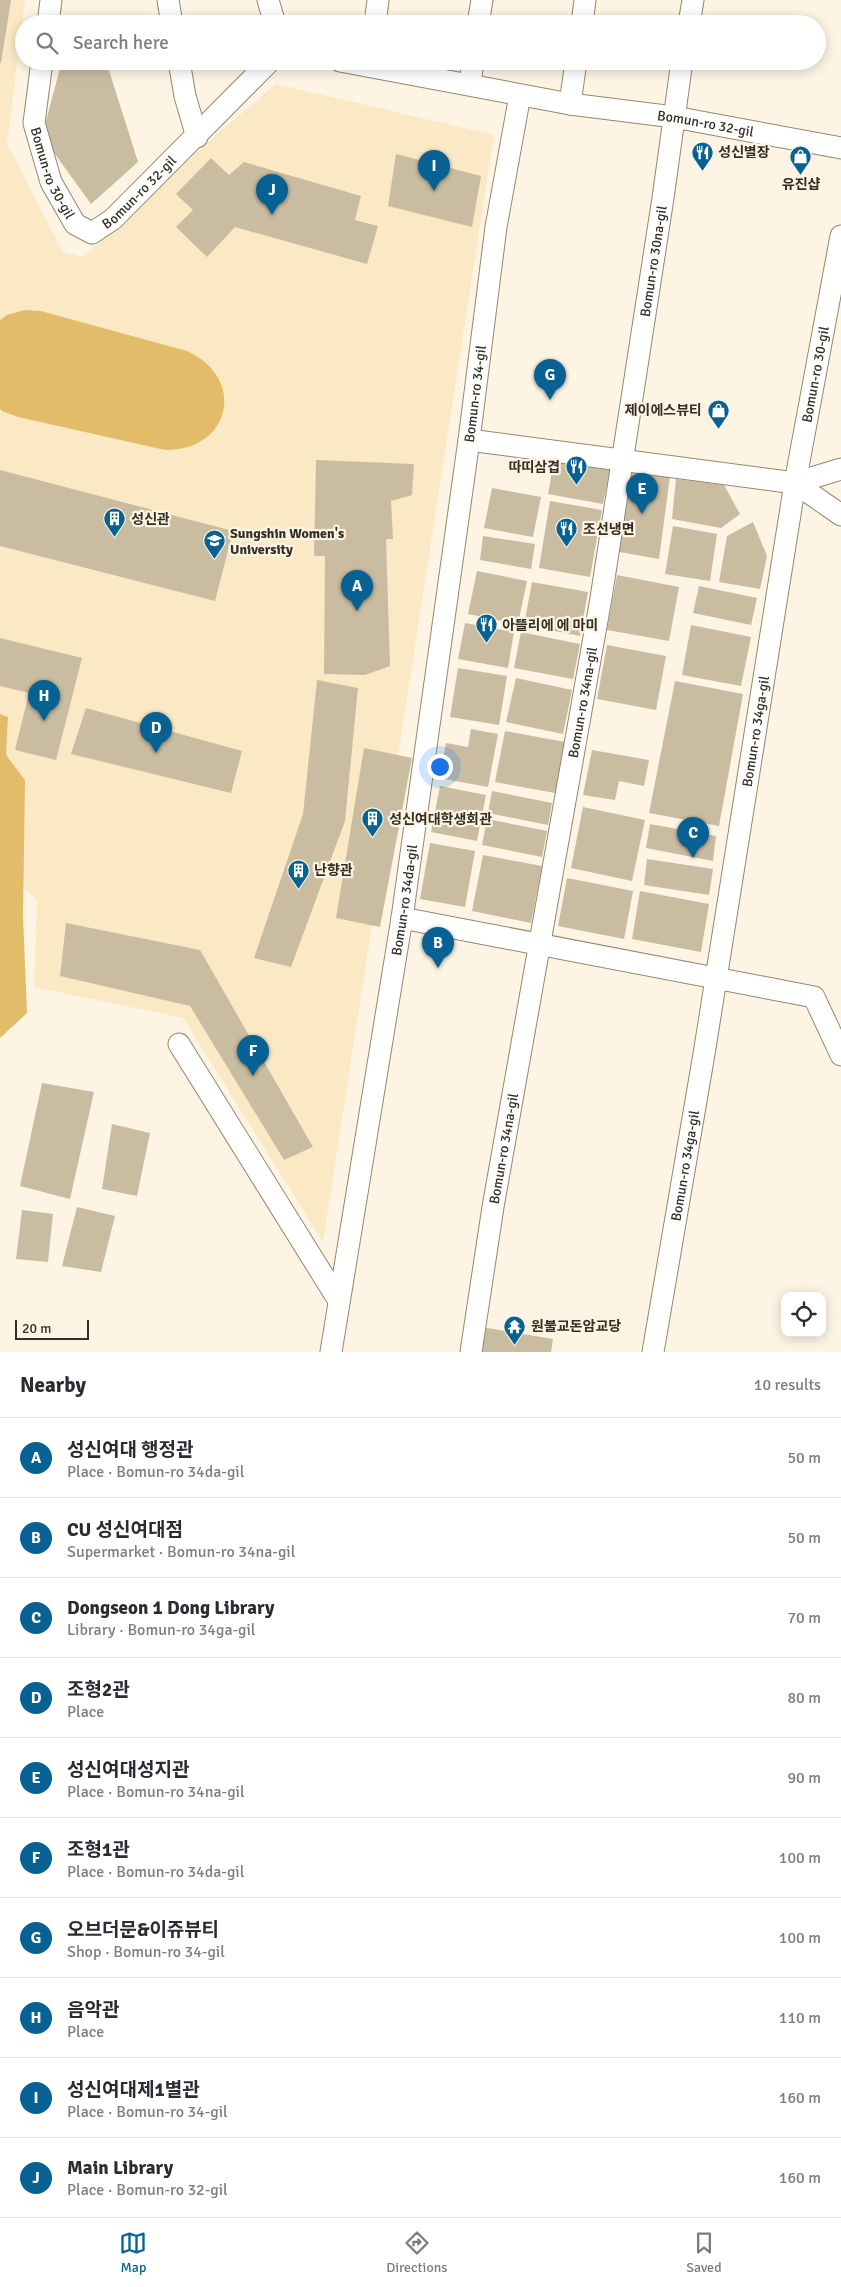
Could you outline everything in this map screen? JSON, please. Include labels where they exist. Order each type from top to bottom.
[{"type":"street","points":[[49,15],[51,0]]},
{"type":"street","points":[[168,0],[170,15]]},
{"type":"street","points":[[268,0],[272,15]]},
{"type":"street","points":[[376,15],[378,0]]},
{"type":"street","points":[[480,15],[482,0]]},
{"type":"street","points":[[583,15],[585,0]]},
{"type":"street","points":[[690,15],[693,0]]},
{"type":"street","name":"Bomun-ro 30-gil","points":[[41,70],[34,123],[51,182],[75,224]]},
{"type":"street","points":[[181,70],[185,96],[197,137]]},
{"type":"street","name":"Bomun-ro 32-gil","points":[[75,224],[92,233],[113,219],[197,137],[261,70]]},
{"type":"street","name":"Bomun-ro 32-gil","points":[[401,70],[570,104],[674,117],[841,148]]},
{"type":"street","points":[[470,84],[472,70]]},
{"type":"street","points":[[570,104],[575,70]]},
{"type":"street","name":"Bomun-ro 30na-gil","points":[[621,460],[681,70]]},
{"type":"street","name":"Bomun-ro 34-gil","points":[[520,95],[496,227],[469,440],[795,483],[841,469]]},
{"type":"street","name":"Bomun-ro 30-gil","points":[[795,483],[836,297],[841,236]]},
{"type":"street","name":"Bomun-ro 34da-gil","points":[[331,1352],[402,918],[469,440]]},
{"type":"street","name":"Bomun-ro 34na-gil","points":[[471,1352],[493,1207],[601,598],[621,460]]},
{"type":"street","points":[[795,483],[841,515]]},
{"type":"street","name":"Bomun-ro 34ga-gil","points":[[653,1352],[716,980],[795,483]]},
{"type":"street","points":[[402,918],[716,980],[814,997],[841,1055]]},
{"type":"street","points":[[179,1044],[339,1301]]},
{"type":"shaded area","name":"Sungshin Women's University","points":[[0,0],[25,0],[23,15],[15,15],[16,70],[7,144],[63,252],[83,257],[217,134],[276,84],[494,135],[323,1242],[183,1018],[34,987],[37,901],[0,863]]},
{"type":"shaded area","points":[[24,310],[41,311],[187,351],[206,363],[218,378],[224,394],[223,411],[217,426],[205,439],[187,447],[165,450],[18,417],[2,411],[0,409],[0,320],[7,315]]},
{"type":"shaded area","points":[[0,714],[8,717],[6,755],[25,780],[23,917],[27,1013],[0,1038]]},
{"type":"building","points":[[0,0],[11,0],[1,63],[0,63]]},
{"type":"building","points":[[60,70],[109,70],[138,162],[91,204],[42,136]]},
{"type":"building","points":[[396,154],[481,176],[472,227],[388,206]]},
{"type":"building","points":[[211,158],[229,175],[244,162],[361,196],[355,220],[378,226],[367,264],[235,227],[207,257],[176,227],[193,210],[176,194]]},
{"type":"building","points":[[316,460],[414,464],[412,495],[391,501],[393,539],[386,539],[390,666],[365,675],[324,674],[325,556],[314,556]]},
{"type":"building","points":[[554,461],[610,470],[603,504],[548,494]]},
{"type":"building","name":"성신관","points":[[0,470],[233,531],[215,601],[0,546]]},
{"type":"building","points":[[627,470],[670,476],[659,559],[614,551]]},
{"type":"building","points":[[676,479],[724,485],[740,514],[721,528],[672,519]]},
{"type":"building","points":[[492,488],[541,497],[533,537],[484,528]]},
{"type":"building","points":[[550,501],[602,510],[590,577],[539,568]]},
{"type":"building","points":[[753,522],[767,556],[760,589],[719,582],[727,536]]},
{"type":"building","points":[[673,526],[717,534],[710,581],[665,574]]},
{"type":"building","points":[[483,536],[535,544],[531,569],[480,560]]},
{"type":"building","points":[[477,571],[527,581],[518,624],[468,614]]},
{"type":"building","points":[[617,575],[679,587],[669,641],[607,630]]},
{"type":"building","points":[[532,582],[588,592],[580,636],[524,625]]},
{"type":"building","points":[[699,586],[757,598],[751,625],[693,613]]},
{"type":"building","points":[[465,623],[514,632],[508,668],[458,659]]},
{"type":"building","points":[[691,625],[751,637],[741,686],[682,675]]},
{"type":"building","points":[[521,632],[580,644],[573,679],[514,668]]},
{"type":"building","points":[[0,638],[82,658],[56,760],[15,750],[29,693],[0,686]]},
{"type":"building","points":[[607,645],[666,656],[656,710],[597,699]]},
{"type":"building","points":[[458,668],[507,676],[499,725],[450,717]]},
{"type":"building","points":[[516,678],[572,690],[563,734],[506,722]]},
{"type":"building","name":"난향관","points":[[317,680],[358,688],[345,821],[291,967],[254,958],[303,814]]},
{"type":"building","points":[[675,681],[743,694],[719,826],[649,813]]},
{"type":"building","points":[[86,708],[242,751],[231,793],[71,754]]},
{"type":"building","points":[[471,729],[498,734],[488,787],[439,778],[446,743],[468,747]]},
{"type":"building","points":[[505,731],[565,742],[555,793],[495,782]]},
{"type":"building","name":"성신여대학생회관","points":[[364,748],[412,758],[380,927],[336,918]]},
{"type":"building","points":[[592,750],[649,760],[644,786],[619,781],[615,800],[583,795]]},
{"type":"building","points":[[440,786],[486,795],[477,841],[431,832]]},
{"type":"building","points":[[492,791],[552,803],[548,825],[488,813]]},
{"type":"building","points":[[583,807],[645,820],[632,881],[571,868]]},
{"type":"building","points":[[487,819],[547,831],[542,857],[482,845]]},
{"type":"building","points":[[650,824],[716,836],[713,861],[646,848]]},
{"type":"building","points":[[430,843],[475,851],[465,907],[420,899]]},
{"type":"building","points":[[483,855],[542,866],[531,923],[472,911]]},
{"type":"building","points":[[647,859],[713,869],[709,895],[644,885]]},
{"type":"building","points":[[567,878],[633,891],[624,939],[558,926]]},
{"type":"building","points":[[640,891],[709,904],[701,952],[632,939]]},
{"type":"building","points":[[66,923],[200,950],[313,1147],[284,1160],[190,1006],[60,976]]},
{"type":"building","points":[[42,1083],[94,1092],[70,1199],[20,1186]]},
{"type":"building","points":[[112,1124],[150,1133],[137,1196],[102,1189]]},
{"type":"building","points":[[77,1207],[115,1216],[101,1272],[62,1266]]},
{"type":"building","points":[[22,1210],[53,1214],[48,1262],[16,1259]]},
{"type":"building","name":"원불교돈암교당","points":[[482,1327],[553,1339],[551,1352],[478,1352]]},
{"type":"place","name":"성신별장","points":[[702,171]]},
{"type":"place","name":"유진샵","points":[[801,175]]},
{"type":"place","name":"성신여대제1별관","points":[[434,191]]},
{"type":"place","name":"Main Library","points":[[272,215]]},
{"type":"place","name":"오브더문&이쥬뷰티","points":[[550,400]]},
{"type":"place","name":"제이에스뷰티","points":[[718,429]]},
{"type":"place","name":"따띠삼겹","points":[[576,486]]},
{"type":"place","name":"성신여대성지관","points":[[642,514]]},
{"type":"place","name":"성신관","points":[[115,538]]},
{"type":"place","name":"조선냉면","points":[[567,548]]},
{"type":"place","name":"Sungshin Women's University","points":[[214,560]]},
{"type":"place","name":"성신여대 행정관","points":[[357,611]]},
{"type":"place","name":"아뜰리에 에 마미","points":[[486,644]]},
{"type":"place","name":"음악관","points":[[44,721]]},
{"type":"place","name":"조형2관","points":[[156,753]]},
{"type":"place","name":"성신여대학생회관","points":[[373,838]]},
{"type":"place","name":"Dongseon 1 Dong Library","points":[[693,858]]},
{"type":"place","name":"난향관","points":[[298,889]]},
{"type":"place","name":"CU 성신여대점","points":[[438,968]]},
{"type":"place","name":"조형1관","points":[[253,1076]]},
{"type":"place","name":"원불교돈암교당","points":[[515,1345]]}]
